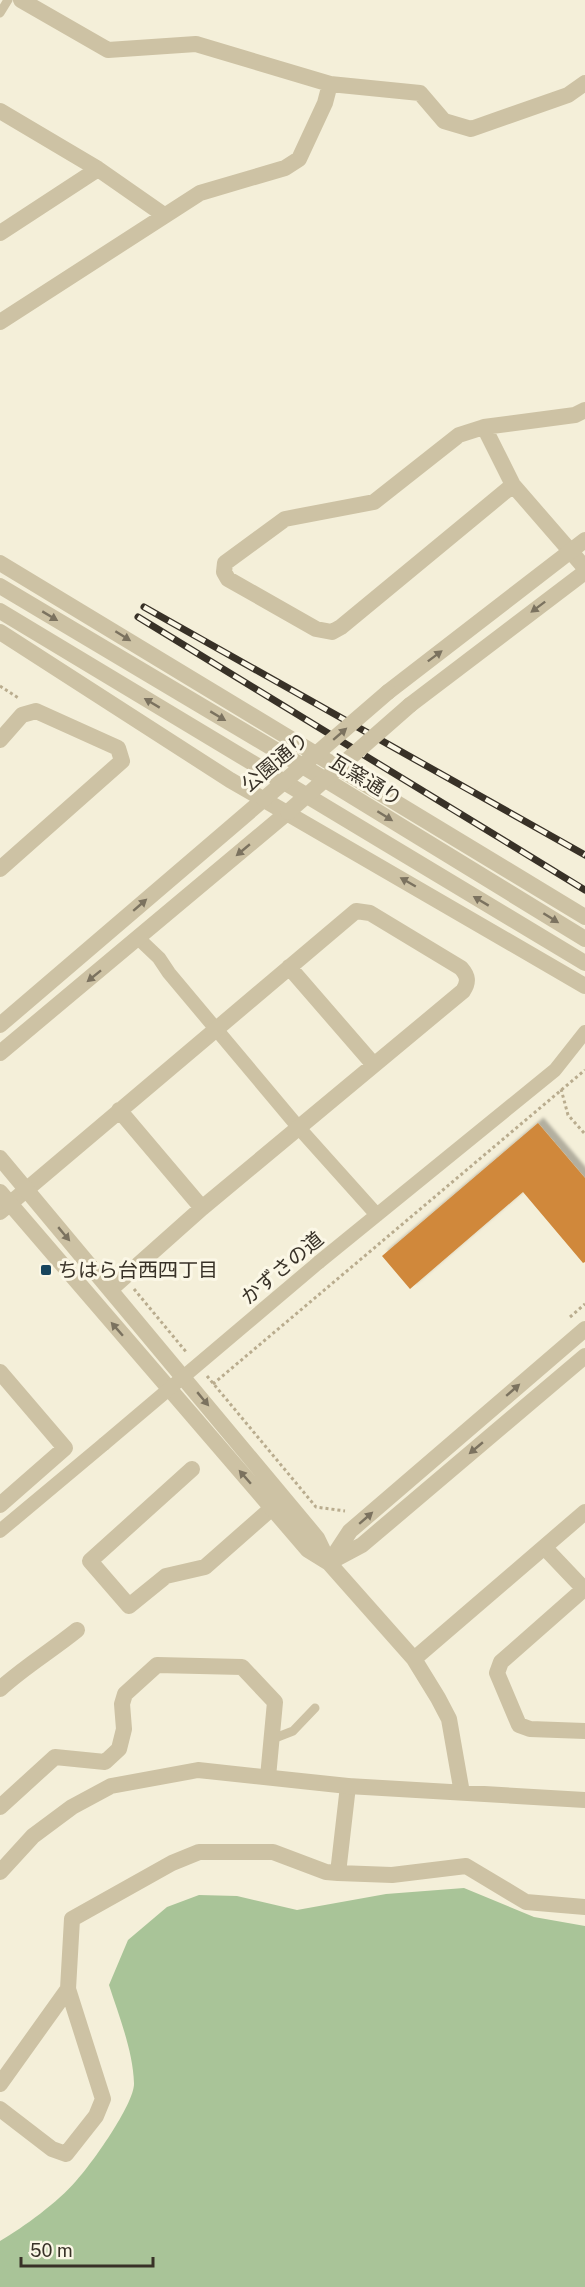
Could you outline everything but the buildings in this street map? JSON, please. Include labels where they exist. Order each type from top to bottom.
[{"type":"street","points":[[21,0],[108,50],[195,44],[330,84],[420,93],[444,122],[471,129],[568,95],[585,83]]},
{"type":"street","points":[[0,322],[200,193],[285,168],[299,159],[325,103],[330,84]]},
{"type":"street","points":[[0,111],[98,169],[165,215]]},
{"type":"street","points":[[0,233],[98,169]]},
{"type":"street","points":[[513,485],[332,632],[306,623],[228,579],[224,572],[225,563],[285,519],[374,502],[459,435],[484,427],[575,414],[585,410]]},
{"type":"street","points":[[0,1053],[139,939],[410,705],[585,570],[513,485],[484,427]]},
{"type":"street","name":"公園通り","points":[[0,1025],[388,692],[585,540]]},
{"type":"street","points":[[0,563],[19,572],[585,917]]},
{"type":"street","name":"瓦窯通り","points":[[0,586],[321,777],[585,939]]},
{"type":"street","points":[[0,610],[585,963]]},
{"type":"street","points":[[0,632],[230,780],[585,986]]},
{"type":"street","points":[[0,740],[22,715],[36,711],[118,748],[122,761],[0,868]]},
{"type":"street","points":[[111,1289],[202,1208],[463,991],[467,984],[467,974],[461,968],[362,910],[351,915],[26,1189],[3,1203],[308,1550],[329,1563]]},
{"type":"street","points":[[139,939],[159,958],[169,974],[299,1128],[377,1215]]},
{"type":"street","points":[[289,967],[374,1065]]},
{"type":"street","name":"かずさの道","points":[[0,1531],[319,1262],[555,1070],[585,1032]]},
{"type":"street","points":[[119,1110],[202,1208]]},
{"type":"street","points":[[0,1158],[317,1538],[329,1563],[414,1659],[449,1719],[462,1793]]},
{"type":"street","points":[[329,1563],[350,1531],[585,1329]]},
{"type":"street","points":[[329,1563],[362,1545],[585,1356]]},
{"type":"street","points":[[0,1372],[65,1448],[0,1505]]},
{"type":"street","points":[[192,1469],[90,1561],[129,1606],[166,1576],[205,1568],[272,1508]]},
{"type":"street","points":[[414,1659],[585,1512]]},
{"type":"street","points":[[545,1548],[585,1588],[501,1662],[497,1672],[519,1725],[530,1729],[585,1731]]},
{"type":"street","points":[[0,1689],[24,1667],[46,1656],[77,1630]]},
{"type":"street","points":[[0,1807],[55,1757],[105,1762],[119,1749],[124,1729],[122,1704],[125,1694],[157,1665],[242,1667],[275,1701],[268,1777]]},
{"type":"street","points":[[0,1872],[33,1836],[72,1807],[111,1786],[198,1770],[348,1786],[585,1800]]},
{"type":"street","points":[[338,1873],[348,1786]]},
{"type":"street","points":[[0,2109],[52,2149],[66,2154],[96,2116],[103,2099],[68,1989],[72,1919],[172,1863],[199,1852],[273,1852],[326,1872],[338,1873],[392,1875],[466,1866],[526,1902],[585,1907]]},
{"type":"street","points":[[0,2084],[68,1989]]},
{"type":"lane","points":[[0,13],[8,0]]},
{"type":"lane","points":[[270,1740],[293,1731],[315,1708]]},
{"type":"path","points":[[555,1070],[568,1115],[585,1134]]},
{"type":"path","points":[[213,1384],[585,1070]]},
{"type":"path","points":[[131,1285],[191,1357]]},
{"type":"path","points":[[562,1324],[585,1304]]},
{"type":"path","points":[[206,1375],[316,1507],[343,1513],[352,1505]]},
{"type":"green space","points":[[464,1888],[534,1917],[585,1926],[585,2287],[0,2287],[0,2241],[40,2214],[76,2181],[111,2134],[132,2092],[134,2083],[131,2059],[109,1985],[128,1940],[167,1907],[199,1895],[237,1896],[297,1910],[386,1894]]},
{"type":"railway","points":[[144,607],[585,855]]},
{"type":"railway","points":[[138,617],[585,890]]},
{"type":"place","name":"ちはら台西四丁目","points":[[46,1270]]}]
